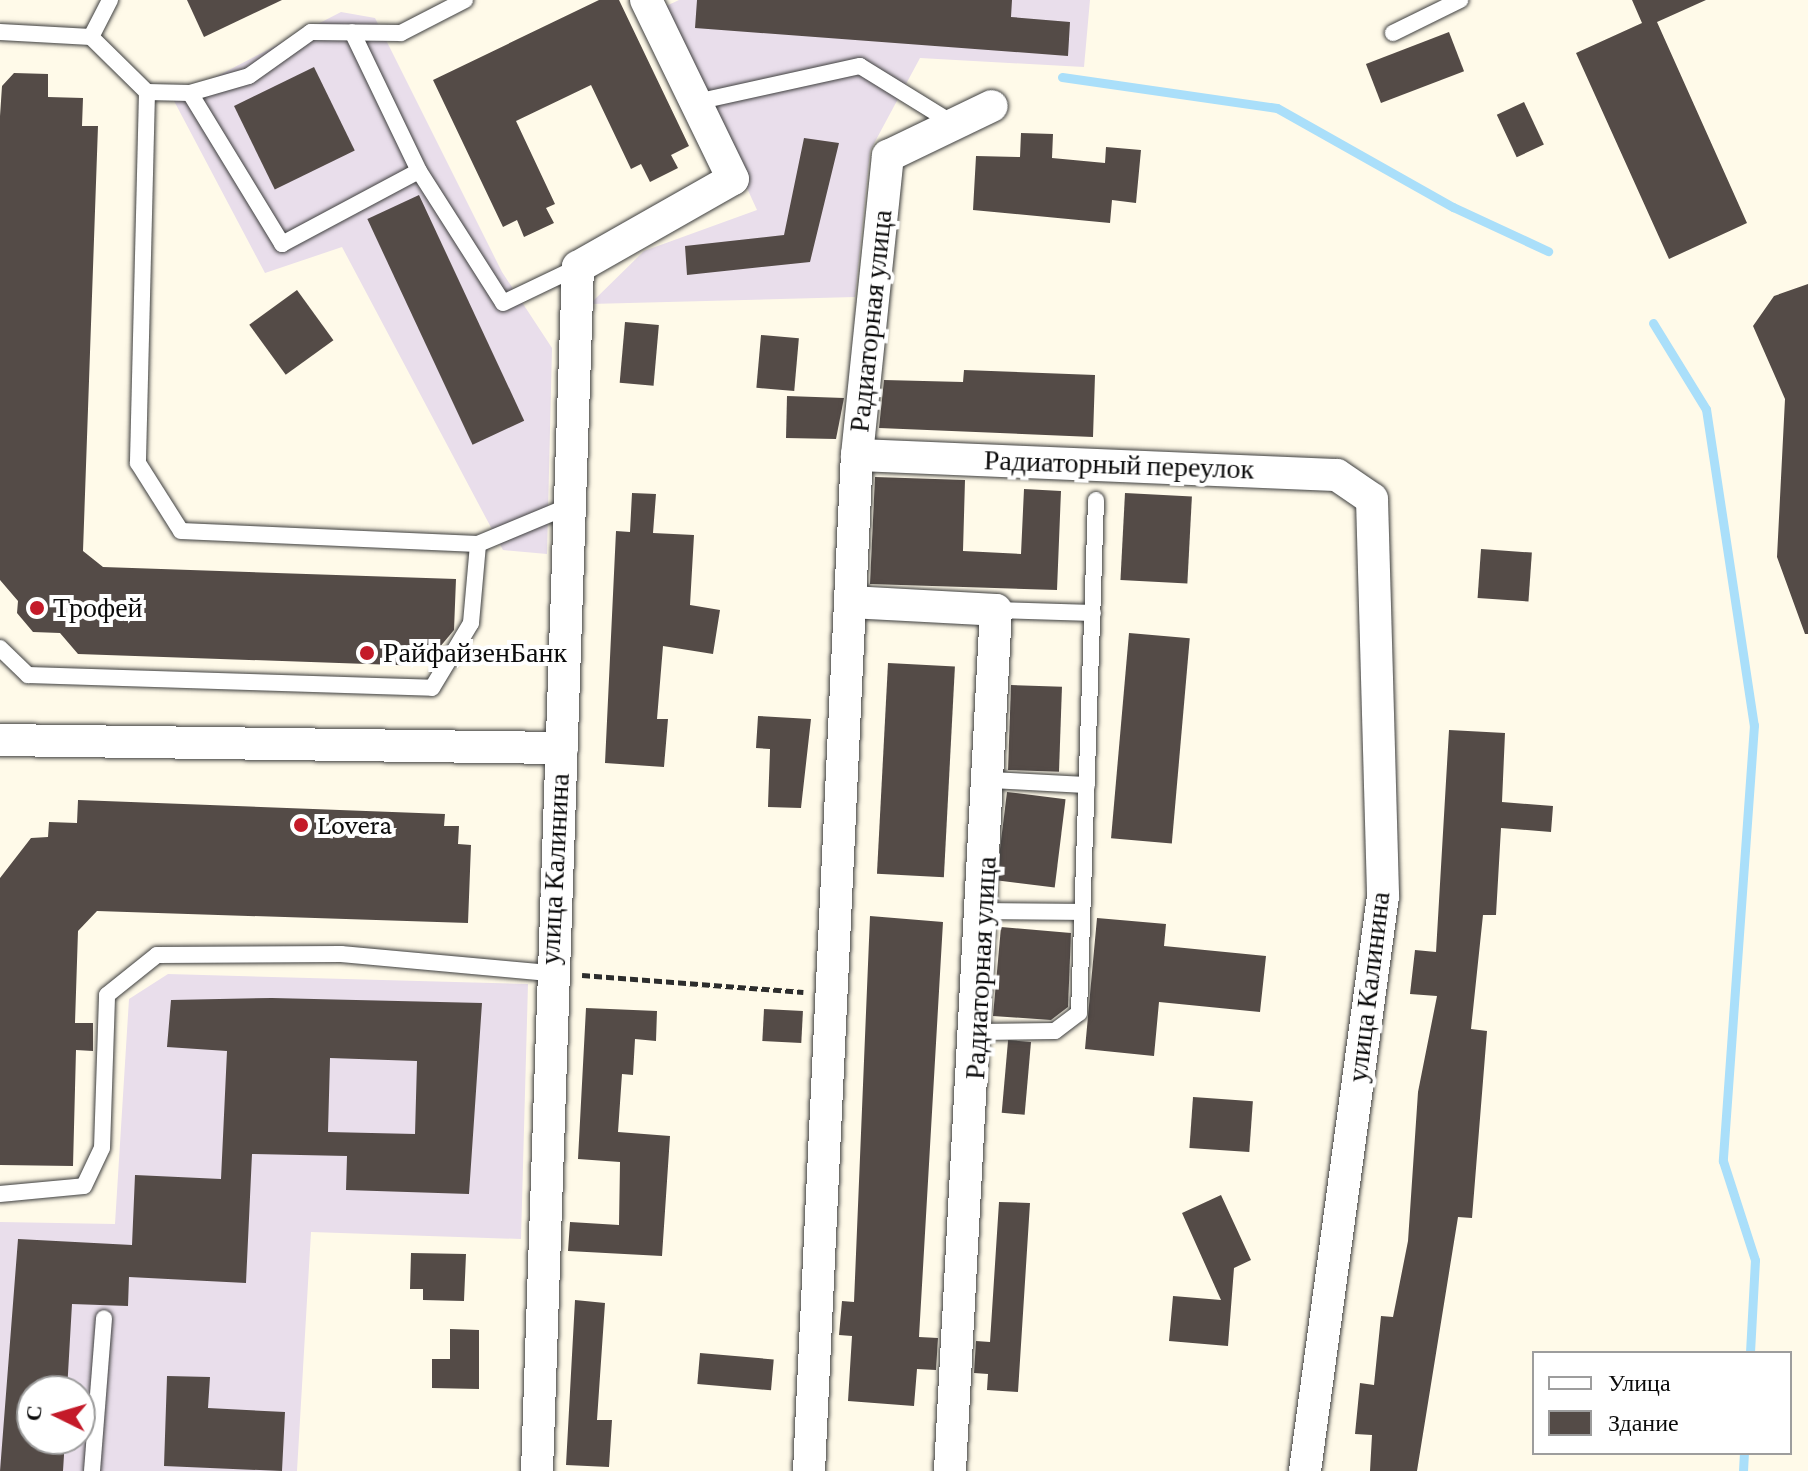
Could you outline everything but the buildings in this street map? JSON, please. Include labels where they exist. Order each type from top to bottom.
[{"type":"street","points":[[578,267],[733,179],[654,3]]},
{"type":"street","name":"Радиаторная улица","points":[[809,1471],[857,455],[888,156],[992,106]]},
{"type":"street","name":"улица Калинина","points":[[537,1471],[549,973],[562,748],[578,267]]},
{"type":"street","name":"Радиаторный переулок","points":[[857,455],[1337,475],[1372,499]]},
{"type":"street","name":"улица Калинина","points":[[1305,1471],[1383,896],[1372,499]]},
{"type":"street","points":[[850,602],[996,610]]},
{"type":"street","name":"Радиаторная улица","points":[[950,1471],[979,1032],[996,610]]},
{"type":"street","points":[[0,740],[562,748]]},
{"type":"lane","points":[[91,37],[110,0]]},
{"type":"lane","points":[[0,32],[91,37],[147,92],[190,93],[249,76],[311,32],[401,33],[465,0]]},
{"type":"lane","points":[[1393,33],[1460,0]]},
{"type":"lane","points":[[352,32],[419,171],[503,303],[578,267]]},
{"type":"lane","points":[[696,102],[860,66],[954,124]]},
{"type":"lane","points":[[147,92],[138,463],[181,531],[478,544],[569,506]]},
{"type":"lane","points":[[190,93],[282,244],[419,171]]},
{"type":"lane","points":[[979,1032],[1055,1031],[1079,1013],[1096,500]]},
{"type":"lane","points":[[0,648],[28,675],[432,688],[471,623],[478,544]]},
{"type":"lane","points":[[996,610],[1093,613]]},
{"type":"lane","points":[[990,780],[1087,785]]},
{"type":"lane","points":[[984,911],[1082,912]]},
{"type":"lane","points":[[0,1194],[84,1186],[102,1148],[107,995],[157,955],[341,954],[549,973]]},
{"type":"lane","points":[[92,1471],[104,1318]]},
{"type":"path","points":[[549,973],[832,994]]},
{"type":"shaded area","points":[[679,0],[1090,0],[1084,67],[920,58],[870,151],[855,297],[590,304],[644,251],[757,210],[664,7]]},
{"type":"shaded area","points":[[341,12],[375,18],[502,272],[552,348],[547,554],[503,550],[342,247],[265,273],[173,99]]},
{"type":"shaded area","points":[[168,974],[528,984],[521,1239],[311,1232],[297,1471],[0,1471],[0,1222],[115,1224],[129,999]]},
{"type":"waterway","points":[[1062,77],[1277,108],[1453,207],[1548,251]]},
{"type":"waterway","points":[[1653,323],[1706,409],[1754,725],[1723,1161],[1755,1260],[1750,1351]]},
{"type":"waterway","points":[[1743,1471],[1744,1455]]},
{"type":"place","name":"Трофей","points":[[37,608]]},
{"type":"place","name":"РайфайзенБанк","points":[[367,653]]},
{"type":"place","name":"Lovera","points":[[301,825]]}]
